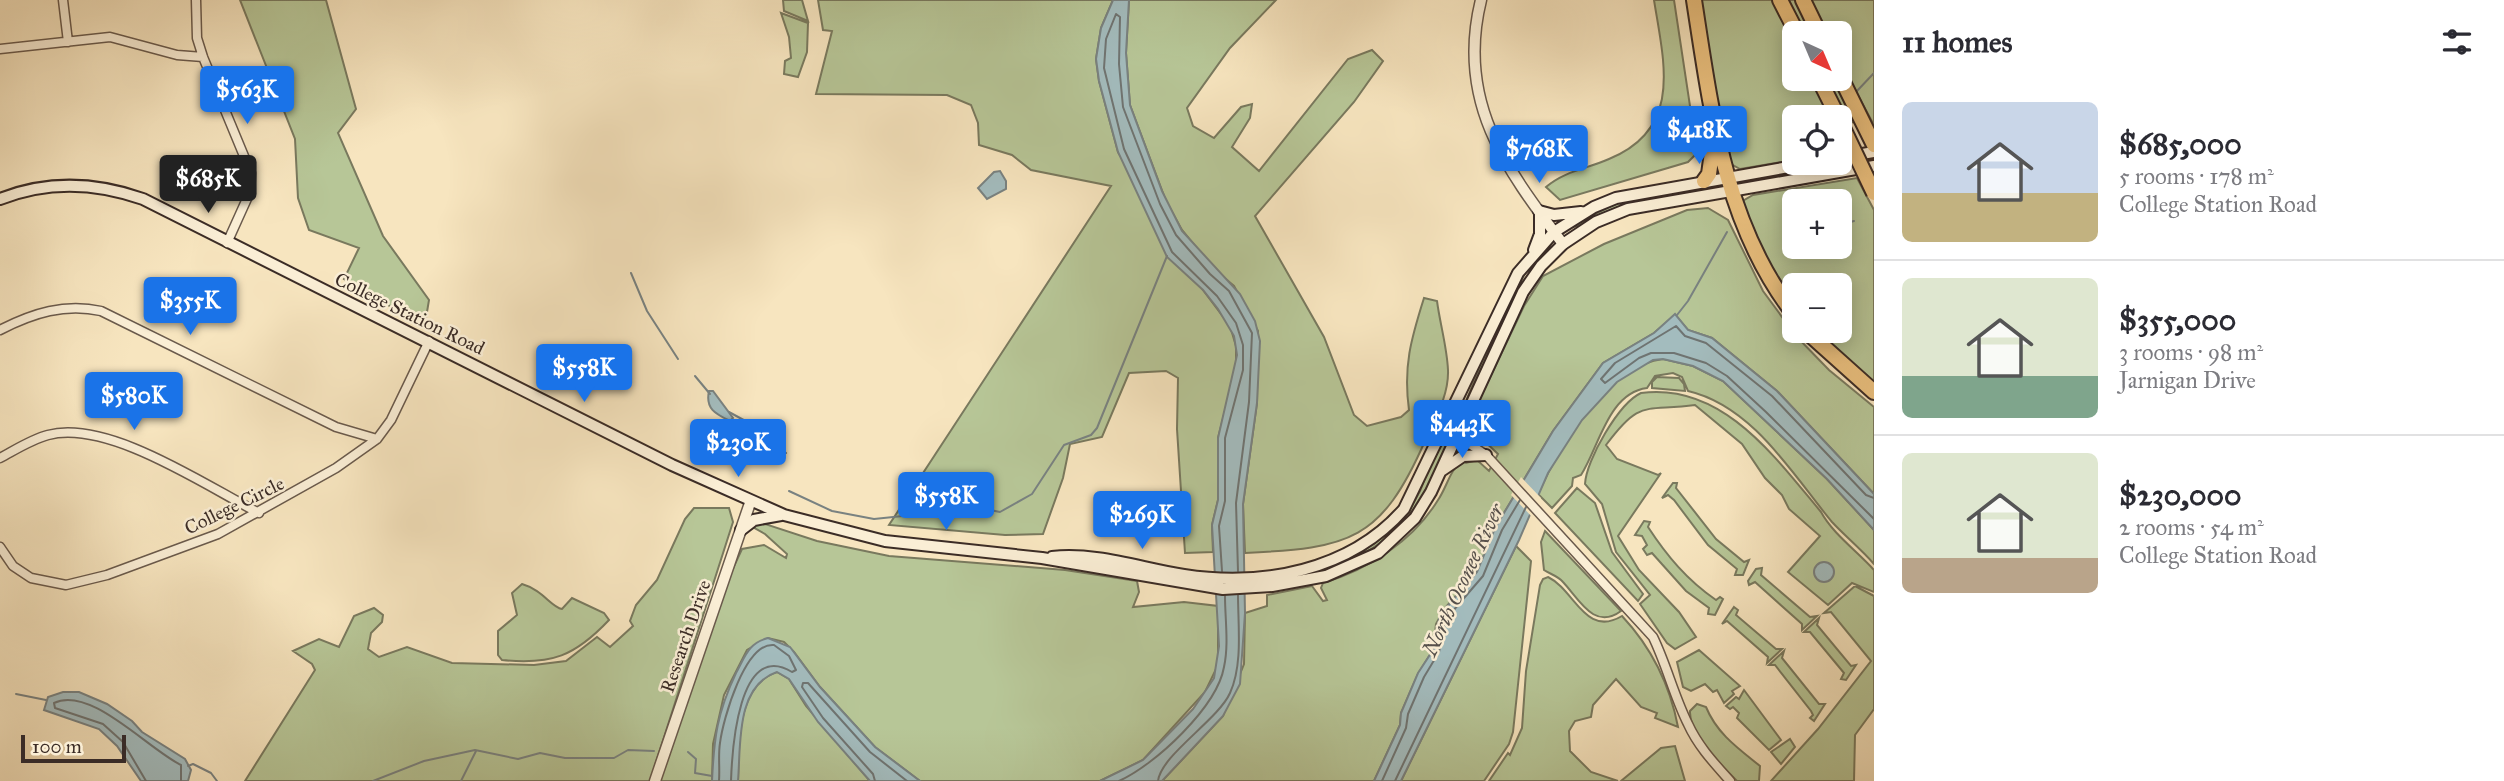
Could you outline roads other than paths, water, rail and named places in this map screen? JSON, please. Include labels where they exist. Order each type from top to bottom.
[{"type":"highway","points":[[1694,0],[1715,130],[1728,184],[1782,300]]},
{"type":"highway","points":[[1780,0],[1791,21]]},
{"type":"highway","points":[[1803,0],[1813,21]]},
{"type":"highway","points":[[1847,91],[1874,145]]},
{"type":"highway","points":[[1704,181],[1709,174],[1715,130]]},
{"type":"highway","points":[[1852,147],[1874,193]]},
{"type":"highway","points":[[1820,343],[1874,392]]},
{"type":"main road","points":[[1852,156],[1874,152]]},
{"type":"main road","name":"College Station Road","points":[[1272,582],[1358,548],[1384,530],[1413,495],[1504,295],[1533,253],[1554,232],[1587,211],[1616,198],[1704,181],[1728,184],[1874,166]]},
{"type":"main road","name":"College Station Road","points":[[0,199],[57,185],[107,188],[143,199],[429,341],[581,421],[750,503],[783,515],[885,541],[1042,558],[1073,555],[1186,580],[1272,582],[1326,576],[1378,553],[1415,518],[1439,473],[1523,292],[1541,266],[1563,244],[1596,222],[1629,209],[1782,170]]},
{"type":"main road","points":[[1533,253],[1540,233],[1539,212],[1554,215],[1587,211]]},
{"type":"main road","points":[[1439,473],[1461,457],[1486,455]]},
{"type":"main road","points":[[741,530],[754,520],[783,515]]},
{"type":"street","points":[[63,0],[68,42]]},
{"type":"street","points":[[196,0],[197,38],[203,57],[251,173],[250,192],[227,243]]},
{"type":"street","points":[[1481,0],[1474,37],[1475,83],[1495,145],[1563,244]]},
{"type":"street","points":[[0,49],[110,37],[177,55],[203,57]]},
{"type":"street","points":[[0,330],[31,316],[64,307],[80,306],[101,311],[336,427],[377,439]]},
{"type":"street","name":"College Circle","points":[[0,547],[13,566],[31,578],[66,585],[156,558],[218,534],[260,513],[336,468],[377,439],[391,420],[429,341]]},
{"type":"street","points":[[1444,427],[1486,455],[1653,638],[1665,660],[1688,726],[1701,748],[1730,781]]},
{"type":"street","points":[[0,457],[53,434],[81,432],[110,437],[260,513]]},
{"type":"street","name":"Research Drive","points":[[655,781],[750,503]]},
{"type":"water","points":[[1113,0],[1129,0],[1126,53],[1130,105],[1162,191],[1182,231],[1240,294],[1255,321],[1260,341],[1257,403],[1243,504],[1245,613],[1240,684],[1223,716],[1162,781],[1100,781],[1143,760],[1193,709],[1214,678],[1219,646],[1212,525],[1218,500],[1218,438],[1237,355],[1234,336],[1218,309],[1203,290],[1167,257],[1118,152],[1099,81],[1096,59],[1101,28]]},
{"type":"water","points":[[1000,171],[1006,181],[1006,189],[987,199],[978,188],[994,172]]},
{"type":"water","points":[[1675,314],[1688,330],[1712,338],[1777,391],[1874,494],[1874,530],[1827,479],[1723,381],[1693,366],[1663,359],[1653,360],[1617,382],[1582,420],[1548,473],[1519,540],[1401,781],[1374,781],[1400,725],[1401,713],[1418,673],[1433,650],[1440,615],[1477,572],[1495,528],[1553,431],[1603,363],[1654,333]]},
{"type":"water","points":[[709,391],[713,391],[733,418],[730,421],[710,407]]},
{"type":"water","points":[[1824,562],[1831,565],[1834,572],[1831,579],[1824,582],[1817,579],[1814,572],[1817,565]]},
{"type":"water","points":[[768,638],[790,647],[820,687],[875,747],[920,781],[870,781],[818,722],[789,679],[777,672],[763,679],[747,704],[741,735],[738,781],[712,781],[718,726],[730,687],[748,651],[756,643]]},
{"type":"water","points":[[63,692],[79,692],[107,704],[132,721],[142,732],[185,759],[191,770],[188,781],[141,781],[117,746],[99,729],[44,710],[48,697]]},
{"type":"waterway","points":[[1856,92],[1874,73]]},
{"type":"waterway","points":[[1677,315],[1688,301],[1727,232]]},
{"type":"waterway","points":[[789,491],[832,511],[874,519],[980,508],[1000,512],[1032,494],[1064,445],[1091,435],[1097,428],[1167,256]]},
{"type":"waterway","points":[[631,273],[647,311],[678,359]]},
{"type":"waterway","points":[[695,376],[710,394]]},
{"type":"waterway","points":[[729,412],[751,424],[786,453]]},
{"type":"waterway","points":[[16,694],[46,700]]},
{"type":"waterway","points":[[373,781],[424,761],[475,750],[518,759],[540,753],[565,758],[614,758],[628,750],[654,751]]},
{"type":"waterway","points":[[461,781],[476,751]]},
{"type":"waterway","points":[[688,752],[696,759],[695,773],[712,776]]},
{"type":"waterway","points":[[188,766],[193,764],[211,773],[217,781]]},
{"type":"water label","name":"North Oconee River","points":[[1463,580]]}]
